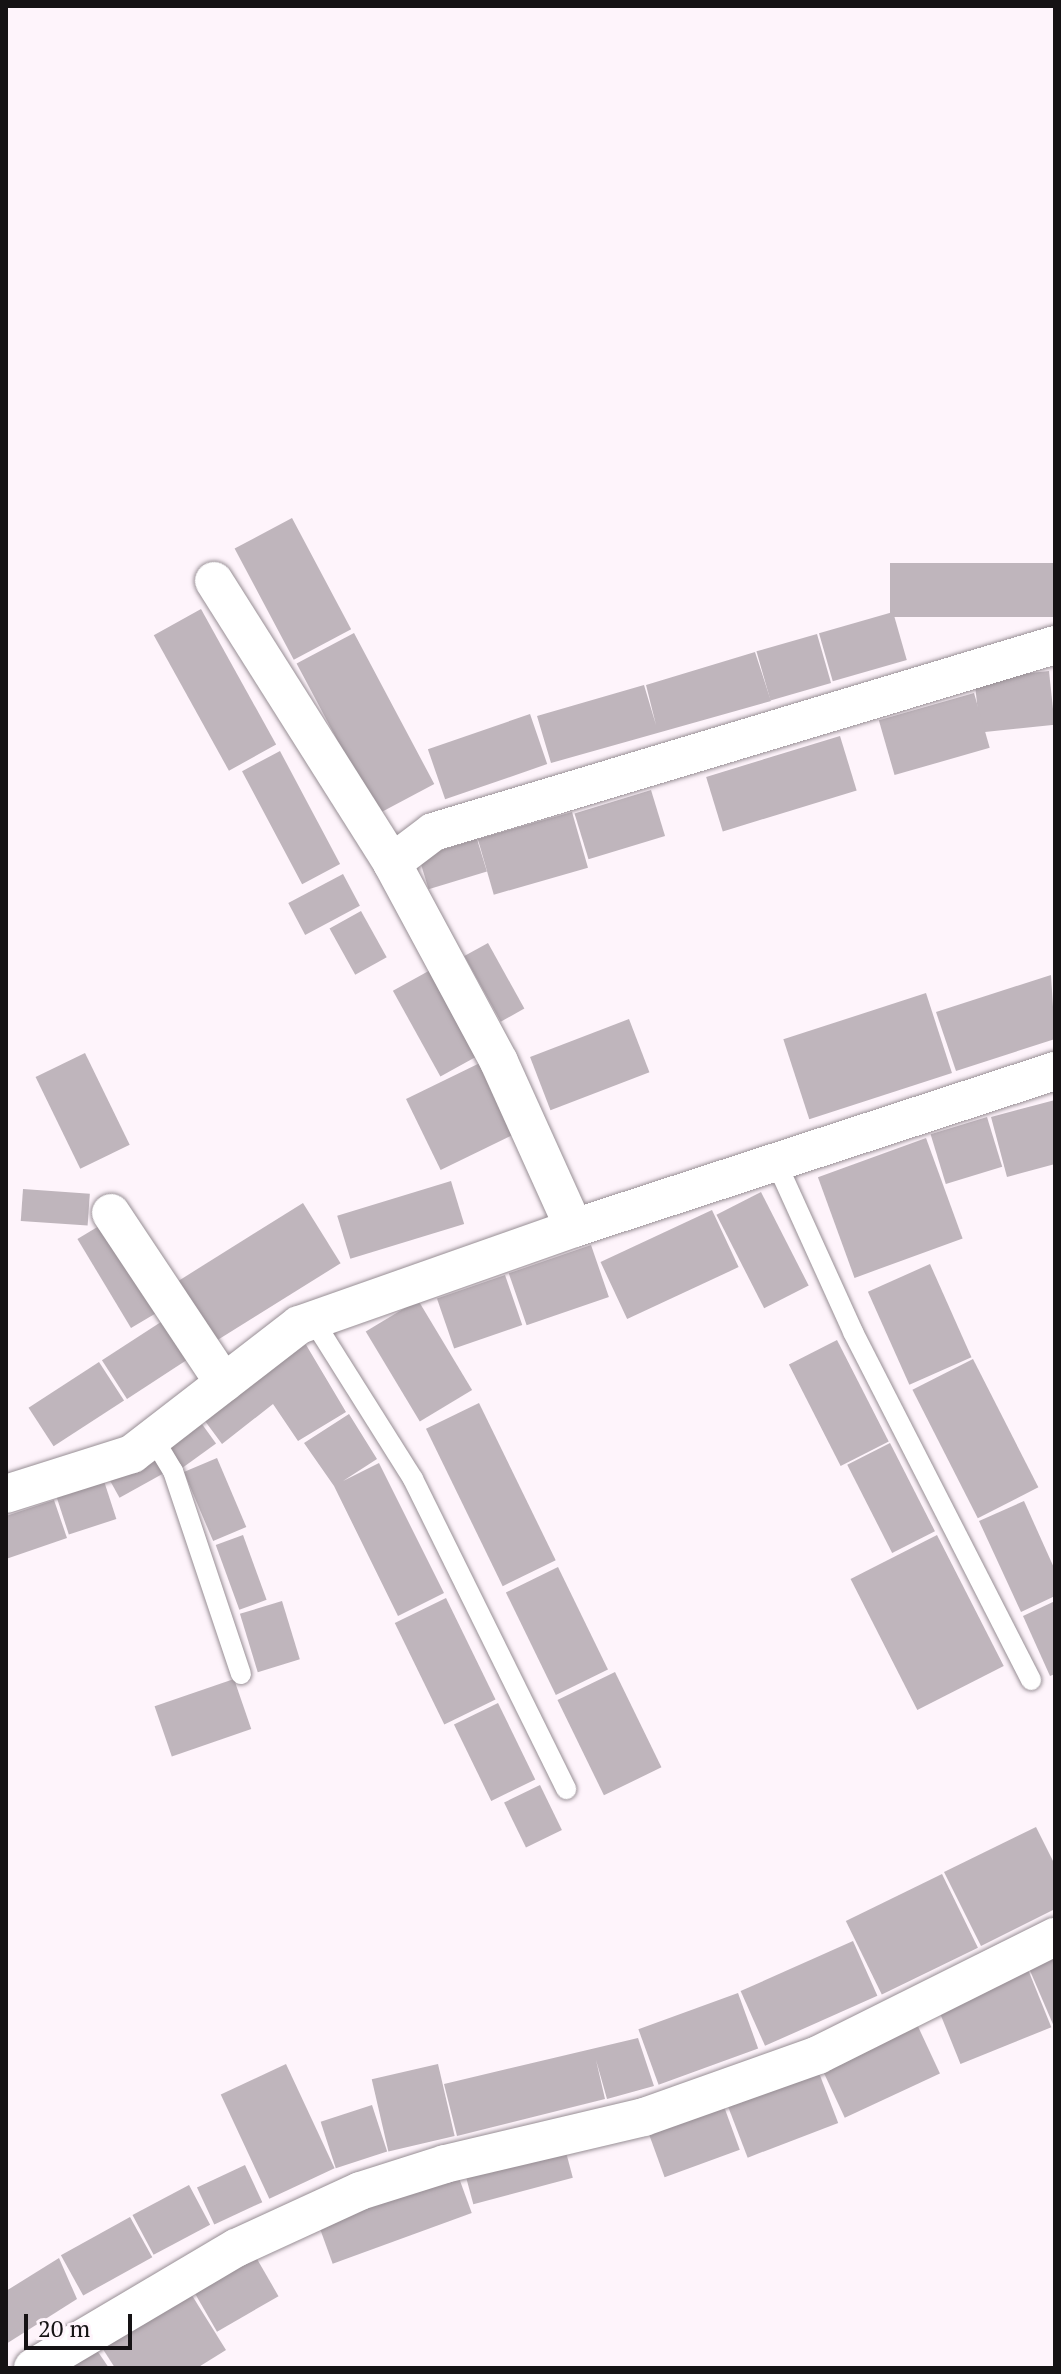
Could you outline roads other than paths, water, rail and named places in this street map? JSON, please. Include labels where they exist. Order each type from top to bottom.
[{"type":"street","points":[[214,581],[392,863],[499,1062],[574,1228]]},
{"type":"street","points":[[392,863],[433,832],[1055,645]]},
{"type":"street","points":[[6,1494],[132,1454],[299,1325],[574,1228],[1055,1071]]},
{"type":"street","points":[[111,1213],[224,1383]]},
{"type":"street","points":[[33,2368],[236,2248],[360,2191],[445,2164],[644,2117],[818,2055],[1055,1937]]},
{"type":"lane","points":[[776,1162],[853,1332],[1031,1680]]},
{"type":"lane","points":[[313,1320],[413,1479],[566,1789]]},
{"type":"lane","points":[[153,1438],[173,1471],[241,1674]]}]
